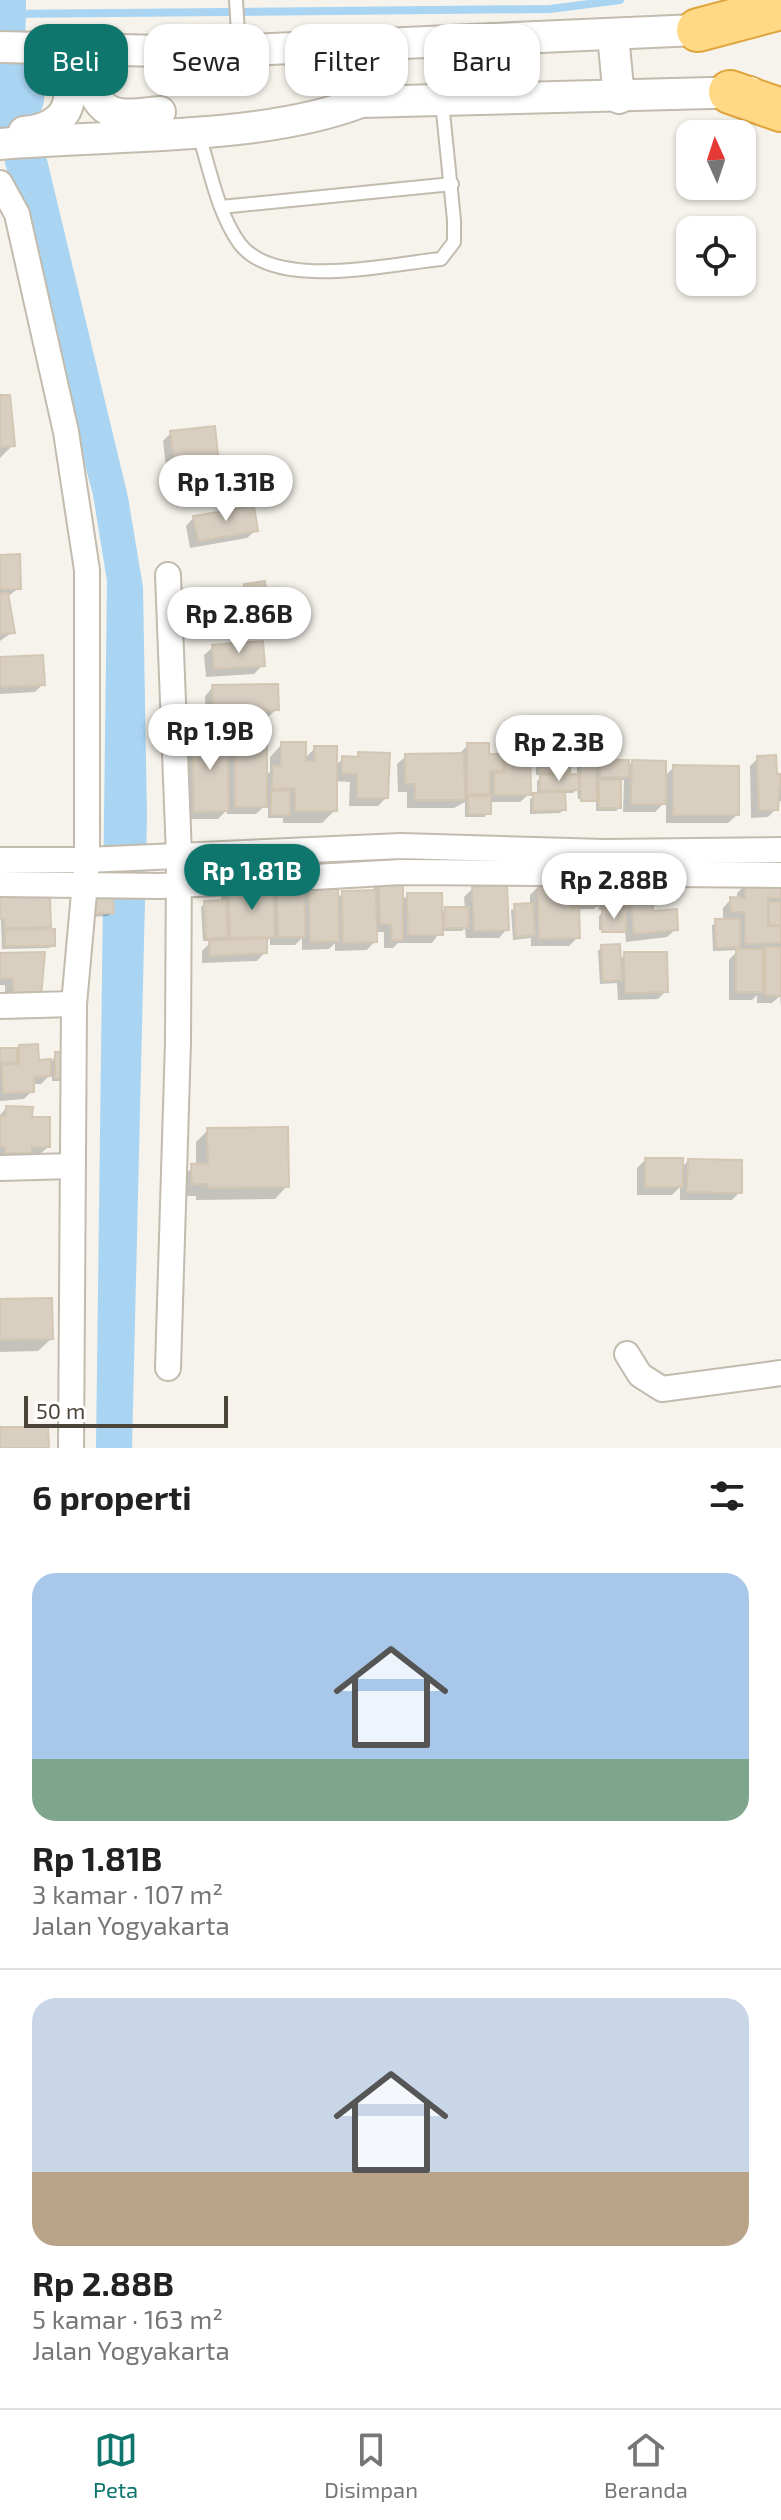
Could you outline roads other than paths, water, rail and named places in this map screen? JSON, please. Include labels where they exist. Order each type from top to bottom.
[{"type":"highway","points":[[698,30],[781,8]]},
{"type":"highway","points":[[730,92],[781,110]]},
{"type":"street","points":[[269,41],[613,35],[781,24]]},
{"type":"street","points":[[613,35],[619,98]]},
{"type":"street","points":[[20,47],[54,58],[69,82],[64,110],[52,134]]},
{"type":"street","points":[[95,96],[107,110],[120,114],[361,102],[619,98],[781,91]]},
{"type":"street","points":[[0,134],[95,136],[198,130],[322,117],[361,102]]},
{"type":"street","points":[[0,144],[52,134]]},
{"type":"street","points":[[0,183],[17,214],[66,432],[84,541],[89,613],[87,860],[82,885],[74,1004],[71,1448]]},
{"type":"street","points":[[168,575],[170,885],[178,1042],[168,1368]]},
{"type":"street","points":[[0,860],[87,860],[401,846],[605,852],[781,850]]},
{"type":"street","points":[[0,884],[117,887],[401,872],[781,875]]},
{"type":"street","points":[[0,1006],[74,1004]]},
{"type":"street","points":[[0,1168],[73,1166]]},
{"type":"street","points":[[627,1354],[640,1375],[662,1389],[781,1373]]},
{"type":"lane","points":[[236,2],[237,24]]},
{"type":"lane","points":[[198,130],[221,207],[241,246],[269,265],[297,273],[441,259],[454,242],[452,184],[442,102]]},
{"type":"lane","points":[[221,207],[452,184]]},
{"type":"water","points":[[0,0],[26,0],[24,96],[44,96],[37,118],[128,497],[143,587],[147,816],[132,1448],[96,1448],[107,581],[93,495],[0,144]]},
{"type":"waterway","points":[[0,14],[550,9],[620,0]]}]
